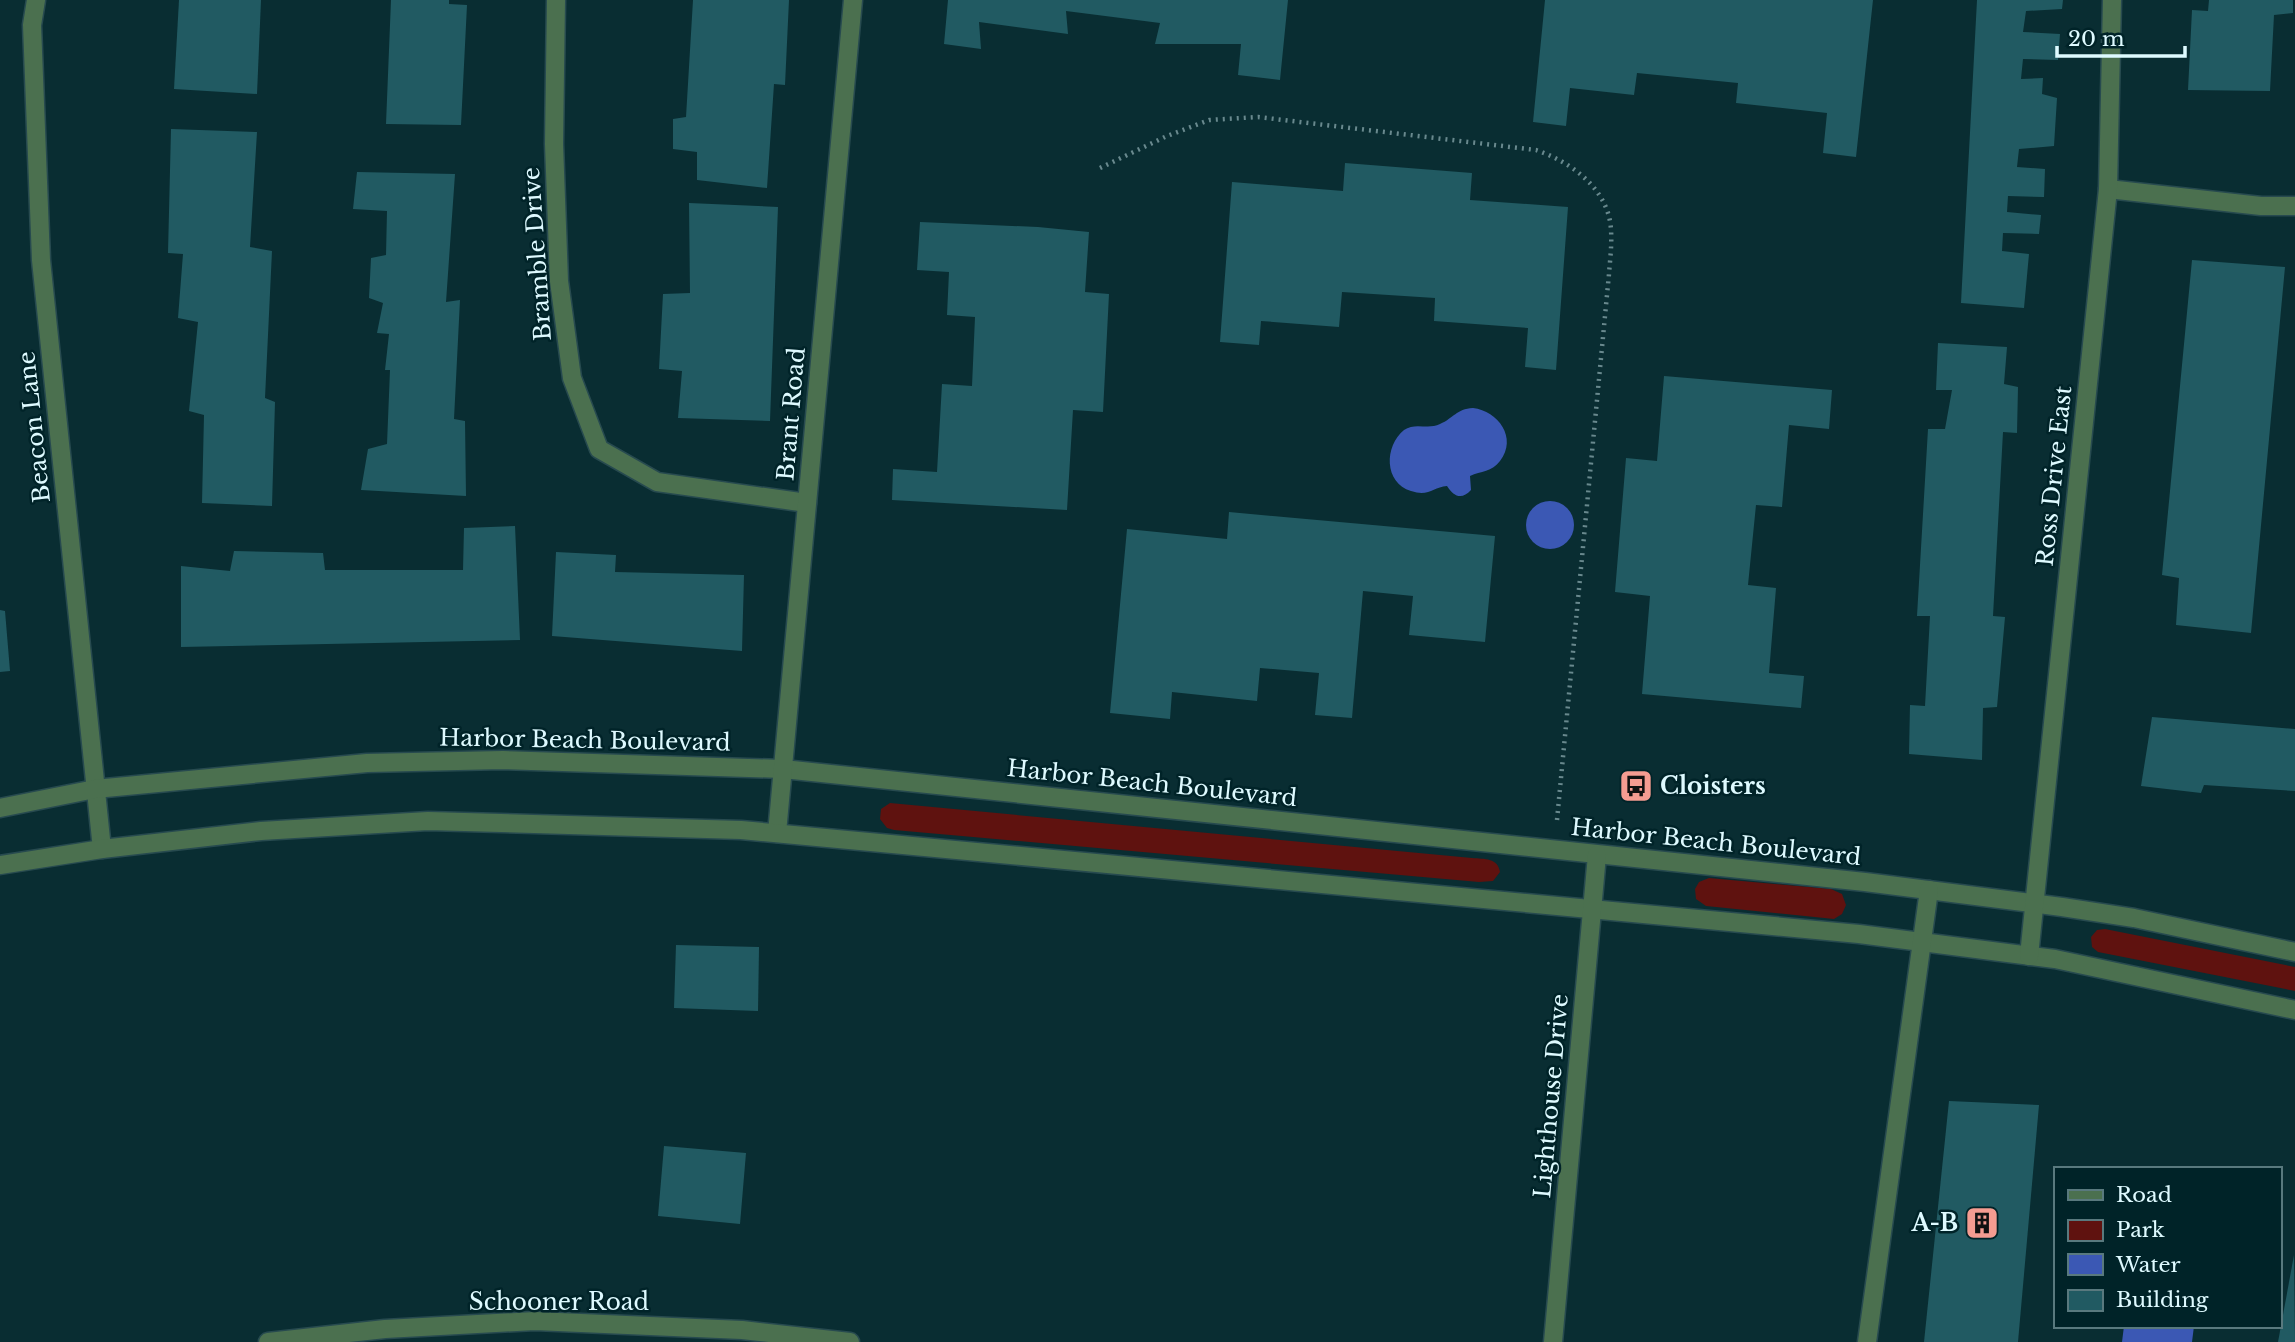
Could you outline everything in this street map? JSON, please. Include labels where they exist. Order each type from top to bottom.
[{"type":"street","name":"Beacon Lane","points":[[36,0],[32,25],[41,260],[102,849]]},
{"type":"street","name":"Bramble Drive","points":[[556,0],[554,144],[559,281],[572,378],[599,449],[657,482],[807,503]]},
{"type":"street","name":"Brant Road","points":[[777,833],[853,0]]},
{"type":"street","name":"Ross Drive East","points":[[2029,956],[2108,189],[2112,0]]},
{"type":"street","points":[[2108,189],[2261,206],[2295,206]]},
{"type":"street","name":"Harbor Beach Boulevard","points":[[0,808],[95,789],[367,763],[503,760],[783,769],[1929,890],[2134,918],[2295,952]]},
{"type":"street","points":[[0,865],[102,849],[261,831],[428,821],[777,833],[1921,942],[2055,959],[2295,1010]]},
{"type":"street","name":"Lighthouse Drive","points":[[1553,1342],[1597,855]]},
{"type":"street","points":[[1867,1342],[1929,890]]},
{"type":"street","name":"Schooner Road","points":[[268,1342],[385,1329],[535,1321],[741,1331],[850,1342]]},
{"type":"path","points":[[1100,168],[1167,135],[1209,120],[1258,117],[1536,150],[1557,157],[1576,169],[1592,186],[1605,207],[1611,228],[1609,274],[1554,850]]},
{"type":"green space","points":[[890,803],[1482,859],[1497,864],[1500,872],[1493,881],[1479,882],[894,830],[887,828],[880,819],[881,809]]},
{"type":"green space","points":[[1709,878],[1831,889],[1842,894],[1846,905],[1842,914],[1834,919],[1706,906],[1696,899],[1695,889],[1699,882]]},
{"type":"green space","points":[[2105,929],[2295,967],[2295,991],[2098,952],[2092,947],[2091,937],[2097,930]]},
{"type":"water","points":[[1473,408],[1490,414],[1503,427],[1507,443],[1497,465],[1470,476],[1471,490],[1461,496],[1452,493],[1447,486],[1422,493],[1402,487],[1392,472],[1390,463],[1390,454],[1397,437],[1408,428],[1435,426],[1463,410]]},
{"type":"water","points":[[1550,501],[1567,508],[1574,525],[1567,542],[1550,549],[1533,542],[1526,525],[1533,508]]},
{"type":"water","points":[[2124,1328],[2194,1328],[2192,1342],[2122,1342]]},
{"type":"building","points":[[179,0],[261,0],[257,94],[174,89]]},
{"type":"building","points":[[391,0],[449,0],[449,4],[467,5],[461,125],[386,124]]},
{"type":"building","points":[[693,0],[789,0],[785,85],[774,84],[767,188],[697,180],[697,152],[673,149],[673,119],[686,117]]},
{"type":"building","points":[[948,0],[1288,0],[1280,80],[1238,75],[1241,44],[1155,44],[1160,23],[1066,11],[1068,34],[979,22],[981,49],[944,44]]},
{"type":"building","points":[[1545,0],[1873,0],[1856,157],[1823,153],[1827,113],[1736,103],[1738,83],[1637,73],[1634,95],[1570,88],[1566,126],[1533,122]]},
{"type":"building","points":[[1977,0],[2063,0],[2062,9],[2026,11],[2023,32],[2060,34],[2058,60],[2023,59],[2021,79],[2043,78],[2042,94],[2057,98],[2054,146],[2019,149],[2017,167],[2045,169],[2044,197],[2008,196],[2007,212],[2041,215],[2039,234],[2003,233],[2002,251],[2029,254],[2024,308],[1961,303]]},
{"type":"building","points":[[2209,0],[2293,0],[2293,13],[2274,15],[2270,91],[2188,90],[2192,10],[2208,11]]},
{"type":"building","points":[[171,129],[257,132],[250,247],[272,251],[265,398],[275,402],[272,506],[202,503],[204,415],[189,411],[198,322],[178,318],[183,254],[168,253]]},
{"type":"building","points":[[1345,163],[1472,173],[1470,200],[1568,207],[1556,370],[1525,367],[1528,328],[1434,321],[1435,298],[1342,292],[1339,327],[1261,321],[1259,345],[1220,342],[1232,182],[1343,191]]},
{"type":"building","points":[[357,172],[455,174],[446,302],[460,300],[454,419],[465,421],[466,496],[361,490],[368,449],[387,444],[390,370],[385,370],[389,334],[377,333],[383,303],[369,298],[371,258],[386,255],[387,211],[353,209]]},
{"type":"building","points":[[689,203],[778,207],[770,421],[678,418],[682,371],[659,369],[663,294],[690,293]]},
{"type":"building","points":[[920,222],[1089,232],[1085,292],[1109,294],[1103,412],[1073,410],[1067,510],[892,500],[893,469],[937,472],[942,384],[972,386],[975,317],[947,315],[949,272],[917,270]]},
{"type":"building","points":[[2192,260],[2285,267],[2251,633],[2176,625],[2179,578],[2162,575]]},
{"type":"building","points":[[1938,343],[2007,347],[2004,384],[2018,387],[2017,433],[2003,432],[1993,616],[2005,617],[1997,707],[1983,708],[1982,760],[1909,754],[1910,705],[1925,706],[1930,616],[1917,616],[1928,429],[1945,429],[1952,390],[1936,390]]},
{"type":"building","points":[[1664,376],[1832,390],[1829,429],[1789,425],[1782,507],[1756,505],[1748,585],[1776,588],[1769,673],[1804,676],[1801,708],[1642,694],[1650,596],[1615,592],[1626,458],[1657,461]]},
{"type":"building","points":[[1229,512],[1495,536],[1485,642],[1409,635],[1413,596],[1363,591],[1352,718],[1315,715],[1319,673],[1260,668],[1257,701],[1172,692],[1170,719],[1110,713],[1127,529],[1227,539]]},
{"type":"building","points":[[515,526],[520,640],[181,647],[181,566],[230,571],[234,551],[323,553],[325,570],[463,570],[464,528]]},
{"type":"building","points":[[556,552],[616,555],[615,572],[744,575],[742,651],[552,636]]},
{"type":"building","points":[[0,610],[5,611],[10,671],[0,672]]},
{"type":"building","points":[[2152,717],[2295,729],[2295,791],[2204,785],[2201,793],[2141,786]]},
{"type":"building","points":[[676,945],[759,947],[758,1011],[674,1008]]},
{"type":"building","name":"A-B","points":[[1949,1101],[2039,1105],[2018,1342],[1924,1342]]},
{"type":"building","points":[[664,1146],[746,1153],[740,1224],[658,1216]]},
{"type":"building","points":[[2294,1255],[2295,1342],[2278,1342]]},
{"type":"place","name":"Cloisters","points":[[1636,786]]},
{"type":"place","name":"A-B","points":[[1982,1223]]}]
